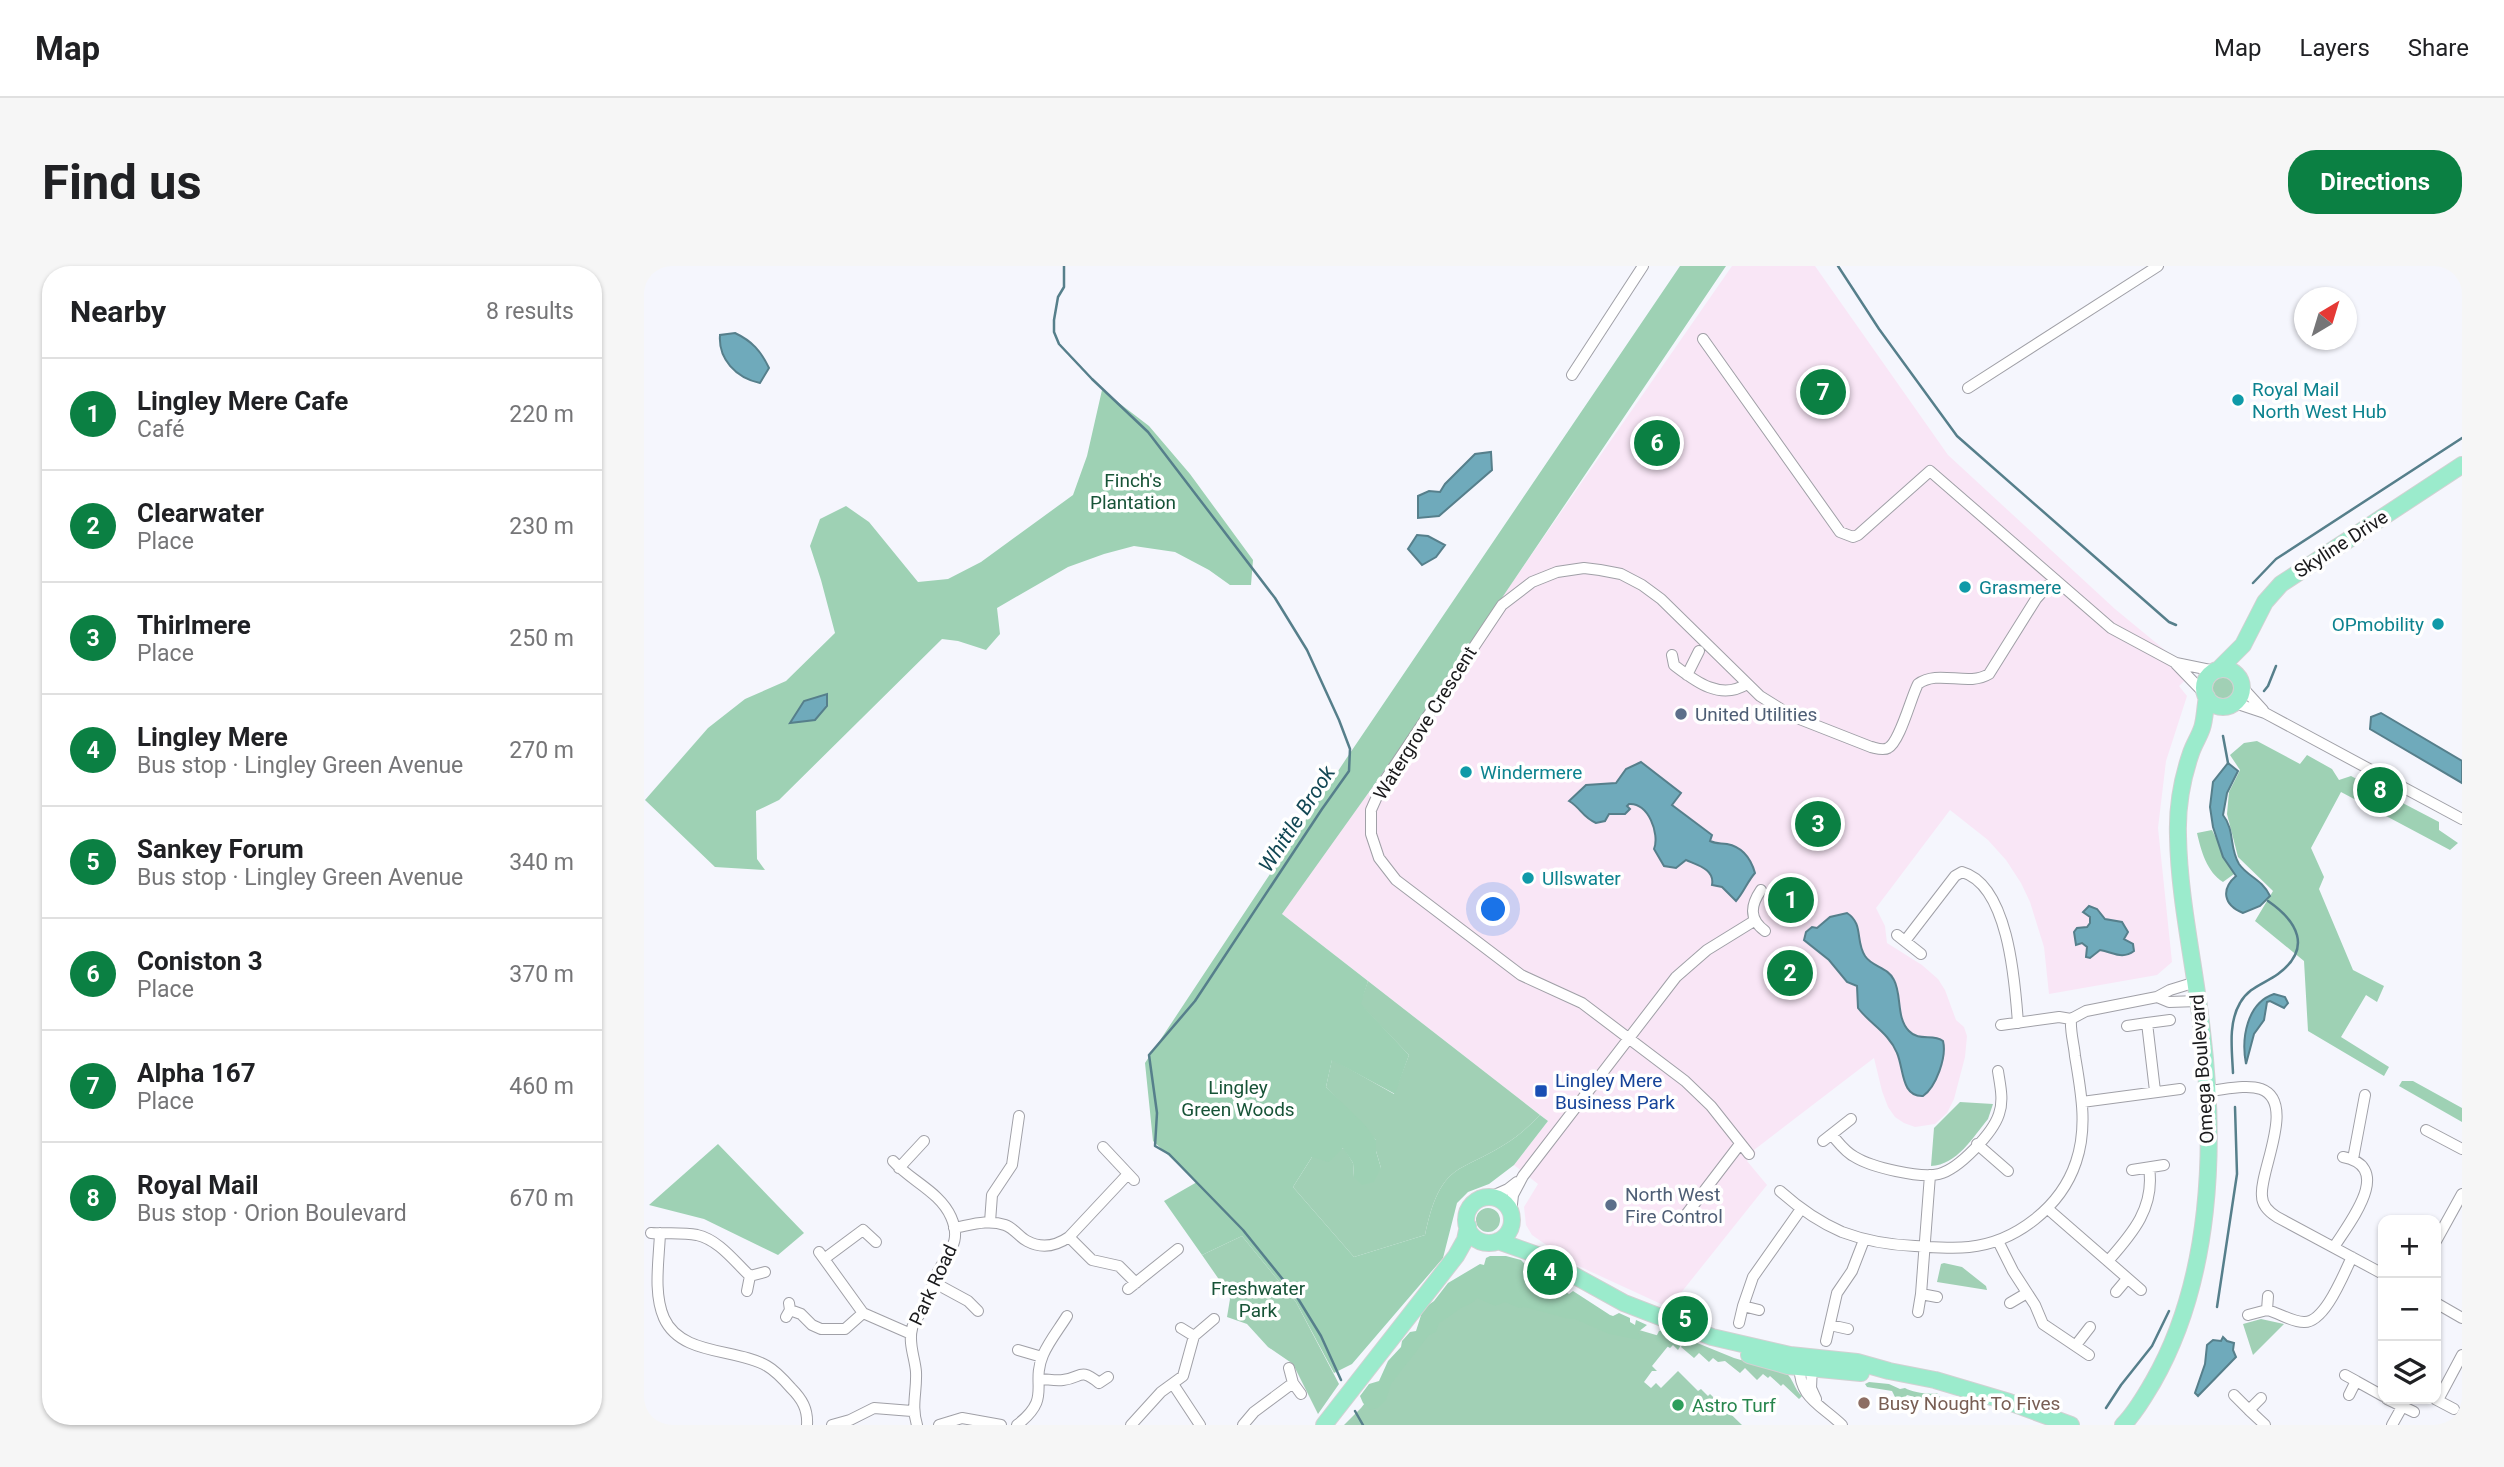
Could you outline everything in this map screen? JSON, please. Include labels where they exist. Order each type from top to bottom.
[{"type":"main road","name":"Skyline Drive","points":[[2216,670],[2243,645],[2265,602],[2281,584],[2462,465]]},
{"type":"main road","name":"Skyline Drive","points":[[2241,684],[2243,645]]},
{"type":"main road","points":[[2216,670],[2231,670],[2241,684],[2230,705],[2214,705],[2206,695],[2206,681],[2216,670]]},
{"type":"main road","name":"Omega Boulevard","points":[[2123,1425],[2141,1402],[2167,1356],[2181,1322],[2197,1260],[2205,1202],[2207,1091],[2180,865],[2178,816],[2182,782],[2202,728],[2206,695]]},
{"type":"main road","name":"Omega Boulevard","points":[[2202,728],[2230,705]]},
{"type":"main road","points":[[1324,1425],[1461,1248],[1468,1226],[1468,1212],[1477,1201],[1490,1197],[1503,1202],[1522,1241],[1537,1255]]},
{"type":"main road","points":[[1446,1269],[1509,1231],[1512,1218]]},
{"type":"main road","points":[[1468,1226],[1474,1237],[1537,1255],[1624,1303],[1712,1337],[1806,1363],[1823,1358],[1857,1362],[1935,1380],[1973,1390],[2066,1424]]},
{"type":"main road","name":"Omega Boulevard","points":[[2138,1425],[2141,1402]]},
{"type":"street","points":[[1572,374],[1643,266]]},
{"type":"street","points":[[1968,388],[2158,266]]},
{"type":"street","points":[[1703,339],[1840,532],[1853,537],[1858,535],[1930,471],[2111,628],[2176,663],[2216,670]]},
{"type":"street","name":"Watergrove Crescent","points":[[1749,1154],[1698,1093],[1628,1038],[1582,1003],[1521,975],[1396,880],[1383,865],[1371,834],[1371,810],[1383,783],[1494,614],[1520,589],[1543,576],[1584,568],[1621,574],[1652,591],[1746,684],[1783,712],[1879,749],[1888,748],[1892,744],[1922,681],[1977,679],[1989,674],[2036,600],[2053,579]]},
{"type":"street","points":[[1686,675],[1699,651]]},
{"type":"street","points":[[1672,655],[1674,665],[1699,684],[1712,689],[1737,688],[1746,684]]},
{"type":"street","points":[[2176,663],[2206,695]]},
{"type":"street","points":[[2241,684],[2265,713]]},
{"type":"street","points":[[2230,705],[2265,713],[2462,819]]},
{"type":"street","points":[[1921,954],[1901,938],[1955,876],[1962,872],[1969,874],[1984,889],[2002,924],[2012,958],[2018,1023]]},
{"type":"street","points":[[1760,890],[1753,905],[1754,921],[1765,931]]},
{"type":"street","points":[[1512,1218],[1513,1195],[1522,1177],[1681,972],[1707,950],[1754,921]]},
{"type":"street","points":[[2001,1025],[2059,1017],[2071,1019],[2086,1011],[2157,997],[2170,989],[2196,982]]},
{"type":"street","points":[[2157,997],[2169,1002],[2198,1001]]},
{"type":"street","points":[[1780,1191],[1801,1209],[1827,1225],[1864,1240],[1926,1247],[1971,1247],[1998,1241],[2018,1230],[2048,1209],[2064,1188],[2075,1165],[2082,1139],[2082,1102],[2071,1019]]},
{"type":"street","points":[[2127,1026],[2170,1020]]},
{"type":"street","points":[[2147,1023],[2155,1091]]},
{"type":"street","points":[[1852,1119],[1828,1138],[1859,1160],[1886,1168],[1940,1174],[1963,1160],[1994,1125],[2002,1097],[1998,1071]]},
{"type":"street","points":[[2207,1091],[2254,1088],[2270,1095],[2277,1112],[2271,1158],[2262,1186],[2263,1202],[2277,1217],[2378,1271]]},
{"type":"street","points":[[2082,1102],[2180,1089]]},
{"type":"street","points":[[2334,1247],[2367,1188],[2365,1170],[2348,1158],[2365,1095]]},
{"type":"street","points":[[990,1222],[992,1195],[1012,1165],[1019,1115]]},
{"type":"street","points":[[2426,1130],[2462,1149]]},
{"type":"street","name":"Park Road","points":[[916,1425],[912,1411],[916,1372],[912,1326],[926,1304],[933,1282],[953,1248],[954,1228],[940,1200],[896,1165],[924,1141]]},
{"type":"street","points":[[1682,1220],[1740,1144]]},
{"type":"street","points":[[1977,1144],[2008,1171]]},
{"type":"street","points":[[954,1228],[990,1222],[1017,1231],[1027,1241],[1047,1247],[1060,1244],[1131,1177],[1103,1147]]},
{"type":"street","points":[[2132,1170],[2164,1165]]},
{"type":"street","points":[[2108,1261],[2132,1232],[2144,1210],[2151,1190],[2149,1168]]},
{"type":"street","points":[[1918,1312],[1926,1247],[1930,1175]]},
{"type":"street","points":[[1490,1197],[1508,1189],[1522,1177]]},
{"type":"street","points":[[2441,1232],[2462,1194]]},
{"type":"street","points":[[1739,1323],[1753,1277],[1801,1209]]},
{"type":"street","points":[[2048,1209],[2141,1290]]},
{"type":"street","points":[[876,1242],[863,1230],[822,1255],[863,1313],[911,1334]]},
{"type":"street","points":[[750,1276],[707,1239],[693,1235],[656,1233],[659,1301],[664,1320],[688,1342],[767,1366],[784,1379],[800,1397],[808,1413],[807,1425]]},
{"type":"street","points":[[1069,1237],[1092,1260],[1119,1266],[1132,1286],[1179,1248]]},
{"type":"street","points":[[1826,1342],[1837,1293],[1852,1271],[1864,1240]]},
{"type":"street","points":[[1998,1241],[2043,1324],[2089,1355]]},
{"type":"street","points":[[2248,1315],[2267,1310],[2300,1322],[2315,1320],[2325,1309],[2352,1257]]},
{"type":"street","points":[[750,1276],[765,1272]]},
{"type":"street","points":[[747,1291],[750,1276]]},
{"type":"street","points":[[2116,1292],[2127,1279]]},
{"type":"street","points":[[933,1282],[968,1301],[978,1313]]},
{"type":"street","points":[[2010,1303],[2027,1293]]},
{"type":"street","points":[[1921,1294],[1937,1297]]},
{"type":"street","points":[[2267,1310],[2268,1296]]},
{"type":"street","points":[[1743,1306],[1759,1310]]},
{"type":"street","points":[[2441,1306],[2462,1318]]},
{"type":"street","points":[[788,1310],[801,1314],[821,1329],[845,1329],[863,1313]]},
{"type":"street","points":[[1017,1425],[1033,1412],[1040,1392],[1042,1357],[1067,1316]]},
{"type":"street","points":[[1131,1425],[1161,1392],[1183,1376],[1190,1343],[1194,1336],[1214,1319]]},
{"type":"street","points":[[1830,1325],[1848,1329]]},
{"type":"street","points":[[2076,1345],[2090,1326]]},
{"type":"street","points":[[1181,1328],[1194,1336]]},
{"type":"street","points":[[1018,1350],[1042,1357]]},
{"type":"street","points":[[2441,1391],[2462,1355]]},
{"type":"street","points":[[1806,1363],[1811,1388],[1818,1402],[1842,1425]]},
{"type":"street","points":[[1289,1368],[1293,1383],[1301,1394]]},
{"type":"street","points":[[1040,1379],[1065,1380],[1080,1374],[1099,1383],[1108,1377]]},
{"type":"street","points":[[2345,1375],[2378,1394]]},
{"type":"street","points":[[2349,1395],[2356,1381]]},
{"type":"street","points":[[1242,1425],[1254,1412],[1293,1383]]},
{"type":"street","points":[[1173,1384],[1200,1425]]},
{"type":"street","points":[[2234,1395],[2264,1425]]},
{"type":"street","points":[[2249,1410],[2261,1398]]},
{"type":"street","points":[[2441,1402],[2454,1409]]},
{"type":"street","points":[[2396,1404],[2414,1412]]},
{"type":"street","points":[[2392,1425],[2402,1407]]},
{"type":"street","points":[[832,1425],[850,1420],[874,1408],[912,1411]]},
{"type":"street","points":[[939,1425],[962,1418],[1001,1425]]},
{"type":"shaded area","name":"Lingley Mere Business Park","points":[[1732,266],[1815,266],[1948,455],[2115,609],[2172,656],[2196,663],[2190,676],[2179,686],[2187,696],[2166,761],[2158,828],[2172,962],[2157,975],[2049,994],[2044,947],[2021,883],[2006,860],[1988,840],[1950,810],[1876,908],[1885,926],[1887,943],[1922,965],[1938,979],[1956,1020],[1964,1027],[1967,1036],[1965,1057],[1954,1099],[1947,1113],[1935,1124],[1915,1127],[1895,1117],[1882,1091],[1874,1058],[1754,1150],[1756,1153],[1747,1161],[1767,1185],[1680,1294],[1674,1310],[1572,1263],[1532,1235],[1526,1225],[1524,1207],[1538,1184],[1514,1165],[1548,1121],[1282,914]]},
{"type":"green space","name":"Lingley Green Woods","points":[[1680,266],[1726,266],[1404,743],[1282,914],[1368,981],[1361,1004],[1409,1055],[1395,1094],[1332,1060],[1326,1087],[1365,1125],[1376,1140],[1381,1168],[1374,1182],[1362,1185],[1354,1177],[1353,1163],[1343,1148],[1329,1162],[1312,1157],[1293,1187],[1354,1257],[1425,1235],[1436,1198],[1451,1175],[1511,1140],[1540,1115],[1548,1121],[1514,1165],[1489,1184],[1468,1192],[1457,1203],[1443,1258],[1352,1364],[1334,1373],[1296,1302],[1242,1236],[1202,1255],[1164,1201],[1197,1182],[1153,1141],[1145,1063],[1346,759]]},
{"type":"green space","name":"Finch's Plantation","points":[[1102,390],[1149,426],[1190,474],[1253,560],[1251,585],[1230,585],[1175,552],[1134,546],[1068,567],[997,608],[1000,634],[986,650],[942,639],[779,800],[756,811],[757,859],[765,870],[715,867],[645,800],[708,728],[745,699],[786,681],[835,633],[810,546],[820,519],[846,506],[869,522],[918,582],[948,579],[981,562],[1073,495],[1087,456]]},
{"type":"green space","points":[[2222,676],[2231,679],[2234,688],[2231,697],[2222,700],[2213,697],[2210,688],[2213,679]]},
{"type":"green space","points":[[2257,741],[2300,764],[2307,755],[2332,769],[2339,780],[2351,776],[2439,822],[2439,830],[2458,843],[2450,850],[2341,792],[2311,848],[2324,877],[2319,889],[2353,970],[2384,986],[2377,1002],[2366,995],[2341,1037],[2389,1067],[2384,1076],[2308,1031],[2304,961],[2255,921],[2273,891],[2238,857],[2227,814],[2229,792],[2240,770],[2230,755],[2244,743]]},
{"type":"green space","points":[[2212,830],[2234,874],[2223,882],[2209,867],[2197,833]]},
{"type":"green space","points":[[1368,981],[1540,1115],[1511,1140],[1451,1175],[1436,1198],[1425,1235],[1354,1257],[1293,1187],[1312,1157],[1344,1148],[1353,1163],[1354,1177],[1381,1168],[1376,1140],[1326,1087],[1332,1059],[1394,1094],[1409,1055],[1360,1004]]},
{"type":"green space","points":[[2402,1081],[2413,1081],[2462,1108],[2462,1122],[2399,1086]]},
{"type":"green space","points":[[1960,1102],[1993,1104],[1988,1119],[1964,1149],[1949,1161],[1931,1166],[1934,1128]]},
{"type":"green space","points":[[718,1144],[804,1233],[778,1255],[704,1219],[649,1205]]},
{"type":"green space","points":[[1488,1208],[1499,1215],[1500,1220],[1493,1231],[1488,1232],[1477,1225],[1476,1220],[1483,1209]]},
{"type":"green space","name":"Freshwater Park","points":[[1242,1236],[1296,1302],[1339,1384],[1318,1414],[1293,1364],[1268,1347],[1247,1324],[1227,1317],[1230,1299],[1227,1291],[1202,1255]]},
{"type":"green space","points":[[1490,1256],[1521,1260],[1538,1278],[1551,1280],[1569,1294],[1573,1291],[1610,1315],[1619,1313],[1630,1318],[1630,1322],[1635,1325],[1636,1320],[1647,1325],[1638,1332],[1642,1337],[1639,1340],[1609,1334],[1575,1319],[1525,1307],[1519,1308],[1505,1302],[1495,1306],[1477,1298],[1439,1323],[1436,1332],[1429,1335],[1391,1384],[1386,1400],[1378,1408],[1370,1410],[1360,1396],[1369,1384],[1379,1381],[1388,1361],[1401,1347],[1402,1341],[1410,1332],[1416,1331],[1423,1309],[1434,1301],[1448,1283],[1480,1264],[1484,1265],[1486,1258]]},
{"type":"green space","points":[[1941,1264],[1962,1267],[1986,1286],[1987,1290],[1937,1282]]},
{"type":"green space","points":[[1463,1278],[1673,1340],[1652,1366],[1657,1371],[1652,1371],[1644,1382],[1651,1388],[1656,1383],[1661,1388],[1678,1371],[1698,1391],[1701,1389],[1708,1396],[1710,1394],[1742,1425],[1344,1425],[1361,1408]]},
{"type":"green space","points":[[2261,1319],[2284,1324],[2253,1355],[2243,1324]]},
{"type":"green space","points":[[1664,1330],[1685,1338],[1678,1350],[1673,1345],[1670,1348],[1655,1339],[1659,1331]]},
{"type":"green space","points":[[1685,1338],[1734,1358],[1786,1373],[1802,1396],[1799,1399],[1770,1376],[1768,1378],[1763,1374],[1757,1380],[1745,1368],[1740,1373],[1725,1361],[1718,1362],[1713,1358],[1709,1362],[1699,1353],[1694,1358],[1681,1347]]},
{"type":"green space","points":[[1865,1384],[1889,1384],[1921,1393],[1937,1393],[1942,1400],[1936,1403],[1907,1395],[1899,1405],[1892,1391],[1867,1387]]},
{"type":"water","points":[[735,333],[755,347],[769,368],[760,383],[743,377],[725,359],[720,335]]},
{"type":"water","points":[[1491,452],[1492,470],[1439,516],[1418,518],[1418,496],[1429,491],[1440,492],[1475,454]]},
{"type":"water","points":[[1417,535],[1428,536],[1445,545],[1436,557],[1422,565],[1408,549]]},
{"type":"water","points":[[827,694],[827,706],[815,720],[790,723],[804,701]]},
{"type":"water","points":[[2381,713],[2462,761],[2462,783],[2370,729],[2371,717]]},
{"type":"water","points":[[1641,762],[1681,793],[1672,805],[1712,835],[1710,841],[1733,846],[1749,858],[1755,873],[1736,901],[1722,887],[1712,885],[1711,875],[1700,866],[1686,860],[1676,868],[1664,866],[1654,849],[1655,835],[1651,820],[1642,808],[1629,804],[1627,806],[1630,809],[1625,814],[1609,814],[1605,821],[1596,823],[1569,801],[1586,785],[1616,783],[1626,769]]},
{"type":"water","points":[[2228,763],[2238,771],[2227,793],[2223,815],[2229,827],[2234,852],[2239,864],[2270,896],[2260,906],[2243,913],[2231,906],[2226,896],[2228,886],[2236,876],[2223,857],[2213,827],[2210,807],[2213,782]]},
{"type":"water","points":[[2089,906],[2097,909],[2105,919],[2122,922],[2128,932],[2124,939],[2133,944],[2134,951],[2121,955],[2100,950],[2090,958],[2086,957],[2087,947],[2082,943],[2076,945],[2074,932],[2090,923],[2090,917],[2083,912]]},
{"type":"water","points":[[1847,913],[1856,922],[1865,956],[1888,972],[1894,980],[1905,1026],[1917,1036],[1943,1041],[1939,1071],[1932,1086],[1923,1096],[1916,1095],[1907,1087],[1894,1046],[1858,1008],[1857,986],[1847,982],[1829,960],[1804,940],[1806,932],[1812,927],[1817,928],[1830,917]]},
{"type":"water","points":[[2274,994],[2285,997],[2288,1003],[2284,1008],[2267,1002],[2264,1020],[2254,1034],[2246,1064],[2244,1043],[2252,1013],[2258,1005]]},
{"type":"water","points":[[2223,1337],[2234,1343],[2236,1357],[2198,1396],[2195,1393],[2205,1364],[2207,1345],[2213,1340],[2221,1341]]},
{"type":"waterway","name":"Whittle Brook","points":[[1064,266],[1064,287],[1058,297],[1054,320],[1054,332],[1059,344],[1148,432],[1275,598],[1307,650],[1350,749],[1349,771],[1195,1001],[1149,1055],[1157,1113],[1155,1146],[1169,1154],[1243,1230],[1297,1297],[1321,1336],[1341,1380]]},
{"type":"waterway","points":[[1838,266],[1879,329],[1957,436],[2169,622],[2176,625]]},
{"type":"waterway","points":[[2253,583],[2276,559],[2462,438]]},
{"type":"waterway","points":[[2264,691],[2276,666]]},
{"type":"waterway","points":[[2223,736],[2228,763]]},
{"type":"waterway","points":[[2233,1073],[2232,1028],[2240,1003],[2252,989],[2278,974],[2289,964],[2298,945],[2297,935],[2287,917],[2268,901]]},
{"type":"waterway","points":[[2217,1307],[2237,1174],[2235,1107]]},
{"type":"waterway","points":[[2106,1408],[2152,1346],[2169,1311]]},
{"type":"waterway","name":"Whittle Brook","points":[[1355,1411],[1363,1425]]},
{"type":"place","name":"Alpha 167","points":[[1823,392]]},
{"type":"place","name":"Royal Mail North West Hub","points":[[2238,400]]},
{"type":"place","name":"Coniston 3","points":[[1657,443]]},
{"type":"place","name":"Grasmere","points":[[1965,587]]},
{"type":"place","name":"OPmobility","points":[[2438,624]]},
{"type":"place","name":"United Utilities","points":[[1681,714]]},
{"type":"place","name":"Windermere","points":[[1466,772]]},
{"type":"place","name":"Royal Mail","points":[[2380,790]]},
{"type":"place","name":"Thirlmere","points":[[1818,824]]},
{"type":"place","name":"Ullswater","points":[[1528,878]]},
{"type":"place","name":"Lingley Mere Cafe","points":[[1791,900]]},
{"type":"place","name":"Clearwater","points":[[1790,973]]},
{"type":"place","name":"Lingley Mere Business Park","points":[[1541,1091]]},
{"type":"place","name":"North West Fire Control","points":[[1611,1205]]},
{"type":"place","name":"Lingley Mere","points":[[1550,1272]]},
{"type":"place","name":"Sankey Forum","points":[[1685,1319]]},
{"type":"place","name":"Busy Nought To Fives","points":[[1864,1403]]},
{"type":"place","name":"Astro Turf","points":[[1678,1405]]}]
